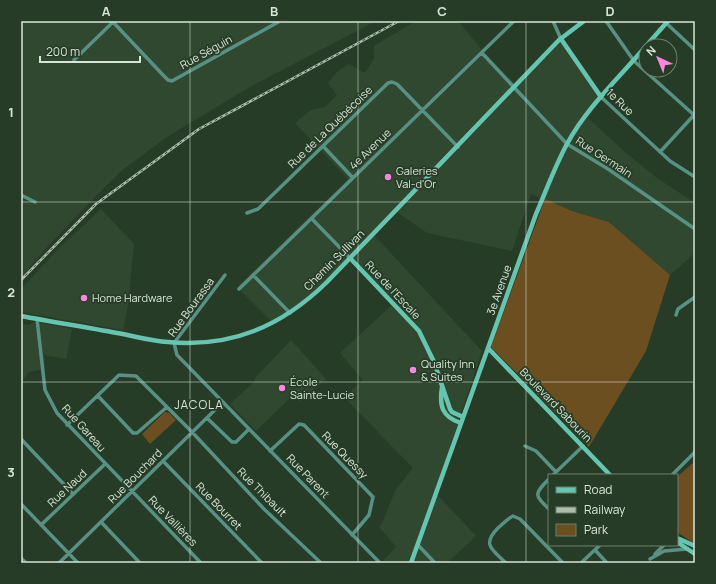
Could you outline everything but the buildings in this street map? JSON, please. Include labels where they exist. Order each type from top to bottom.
[{"type":"main road","name":"Chemin Sullivan","points":[[21,316],[174,342],[210,341],[244,335],[270,325],[290,313],[313,295],[561,39],[584,21]]},
{"type":"main road","name":"3e Avenue","points":[[653,38],[666,22]]},
{"type":"main road","name":"1e Rue","points":[[561,39],[601,97]]},
{"type":"main road","name":"3e Avenue","points":[[411,563],[536,214],[567,144],[601,97],[638,56]]},
{"type":"main road","name":"Rue de l'Escale","points":[[350,258],[419,331],[428,348],[452,412],[463,417]]},
{"type":"main road","name":"Boulevard Sabourin","points":[[488,348],[609,474]]},
{"type":"main road","name":"Rue de l'Escale","points":[[442,387],[440,395],[444,412],[450,419],[461,423]]},
{"type":"main road","points":[[678,538],[695,546]]},
{"type":"main road","points":[[678,543],[695,554]]},
{"type":"street","name":"Rue Séguin","points":[[114,21],[163,75],[168,80],[172,81],[280,21]]},
{"type":"street","points":[[74,60],[114,21]]},
{"type":"street","name":"4e Avenue","points":[[239,289],[514,21]]},
{"type":"street","name":"1e Rue","points":[[554,21],[561,39]]},
{"type":"street","points":[[606,21],[634,61],[694,115],[660,152]]},
{"type":"street","points":[[666,22],[695,50]]},
{"type":"street","name":"Rue Germain","points":[[482,53],[567,144],[608,169],[695,229]]},
{"type":"street","name":"Rue de La Québécoise","points":[[247,212],[258,209],[388,83],[392,82],[398,84],[458,147]]},
{"type":"street","name":"1e Rue","points":[[601,97],[660,152],[683,170],[695,177]]},
{"type":"street","points":[[323,146],[353,178]]},
{"type":"street","points":[[21,195],[35,202]]},
{"type":"street","name":"Rue de l'Escale","points":[[312,219],[350,258]]},
{"type":"street","name":"Rue Bourassa","points":[[223,402],[177,355],[174,342],[225,275]]},
{"type":"street","points":[[253,275],[290,313]]},
{"type":"street","points":[[676,315],[678,309],[695,297]]},
{"type":"street","name":"Rue Gareau","points":[[37,319],[45,390],[54,409],[67,426],[132,492]]},
{"type":"street","name":"Rue Thibault","points":[[67,426],[119,375],[129,375],[140,378],[264,508],[321,563]]},
{"type":"street","points":[[98,396],[133,433],[137,434],[167,407]]},
{"type":"street","name":"Rue Bouchard","points":[[59,563],[223,402]]},
{"type":"street","name":"Rue Parent","points":[[223,402],[380,563]]},
{"type":"street","points":[[207,418],[232,442],[236,442],[249,429]]},
{"type":"street","name":"Rue Quessy","points":[[270,451],[299,424],[304,426],[373,498],[369,516],[352,535]]},
{"type":"street","points":[[21,439],[73,494]]},
{"type":"street","points":[[525,446],[536,451],[555,473],[583,446]]},
{"type":"street","points":[[673,474],[695,452]]},
{"type":"street","name":"Rue Bourret","points":[[163,461],[262,563]]},
{"type":"street","name":"Rue Naud","points":[[41,525],[105,464]]},
{"type":"street","points":[[548,480],[537,494],[538,498],[548,508]]},
{"type":"street","name":"Rue Vallières","points":[[132,492],[201,563]]},
{"type":"street","points":[[21,504],[78,563]]},
{"type":"street","points":[[506,563],[490,546],[489,541],[491,535],[513,516],[520,519],[563,563]]},
{"type":"street","points":[[101,522],[140,563]]},
{"type":"street","points":[[418,545],[435,563]]},
{"type":"street","points":[[581,563],[599,546]]},
{"type":"street","points":[[646,563],[663,546]]},
{"type":"street","points":[[650,559],[664,551],[687,549]]},
{"type":"street","points":[[595,550],[607,563]]},
{"type":"street","points":[[21,558],[26,563]]},
{"type":"shaded area","points":[[25,21],[376,21],[248,88],[167,137],[121,171],[48,246],[21,278],[21,25]]},
{"type":"shaded area","points":[[416,21],[458,21],[482,50],[514,83],[562,36],[604,96],[588,118],[627,154],[657,178],[695,203],[695,253],[670,275],[609,222],[572,211],[531,194],[512,251],[427,233],[394,210],[372,233],[482,351],[435,492],[476,536],[447,563],[381,563],[396,547],[380,528],[396,489],[413,468],[344,397],[363,380],[340,353],[395,302],[351,256],[294,310],[273,323],[237,287],[348,179],[295,123],[311,110],[325,107],[337,95],[328,83],[338,71],[349,64],[365,73],[374,58],[374,46]]},
{"type":"shaded area","points":[[101,209],[134,244],[128,305],[123,330],[21,312],[21,289],[60,247]]},
{"type":"shaded area","points":[[35,322],[72,329],[66,359],[44,355],[45,369],[29,372],[21,383],[21,324],[29,325]]},
{"type":"shaded area","name":"École Sainte-Lucie","points":[[291,340],[326,379],[300,402],[293,395],[256,431],[230,404],[255,381],[255,378]]},
{"type":"green space","points":[[545,199],[572,211],[609,222],[670,275],[646,351],[589,447],[491,347]]},
{"type":"green space","points":[[165,412],[169,413],[176,420],[150,444],[142,434]]},
{"type":"green space","points":[[695,461],[695,544],[678,533],[678,476]]},
{"type":"railway","points":[[21,280],[96,204],[199,129],[399,21]]},
{"type":"place","name":"Galeries Val-d'Or","points":[[388,177]]},
{"type":"place","name":"Home Hardware","points":[[84,298]]},
{"type":"place","name":"Quality Inn & Suites","points":[[413,370]]},
{"type":"place","name":"École Sainte-Lucie","points":[[282,388]]},
{"type":"district","name":"JACOLA","points":[[199,405]]}]
